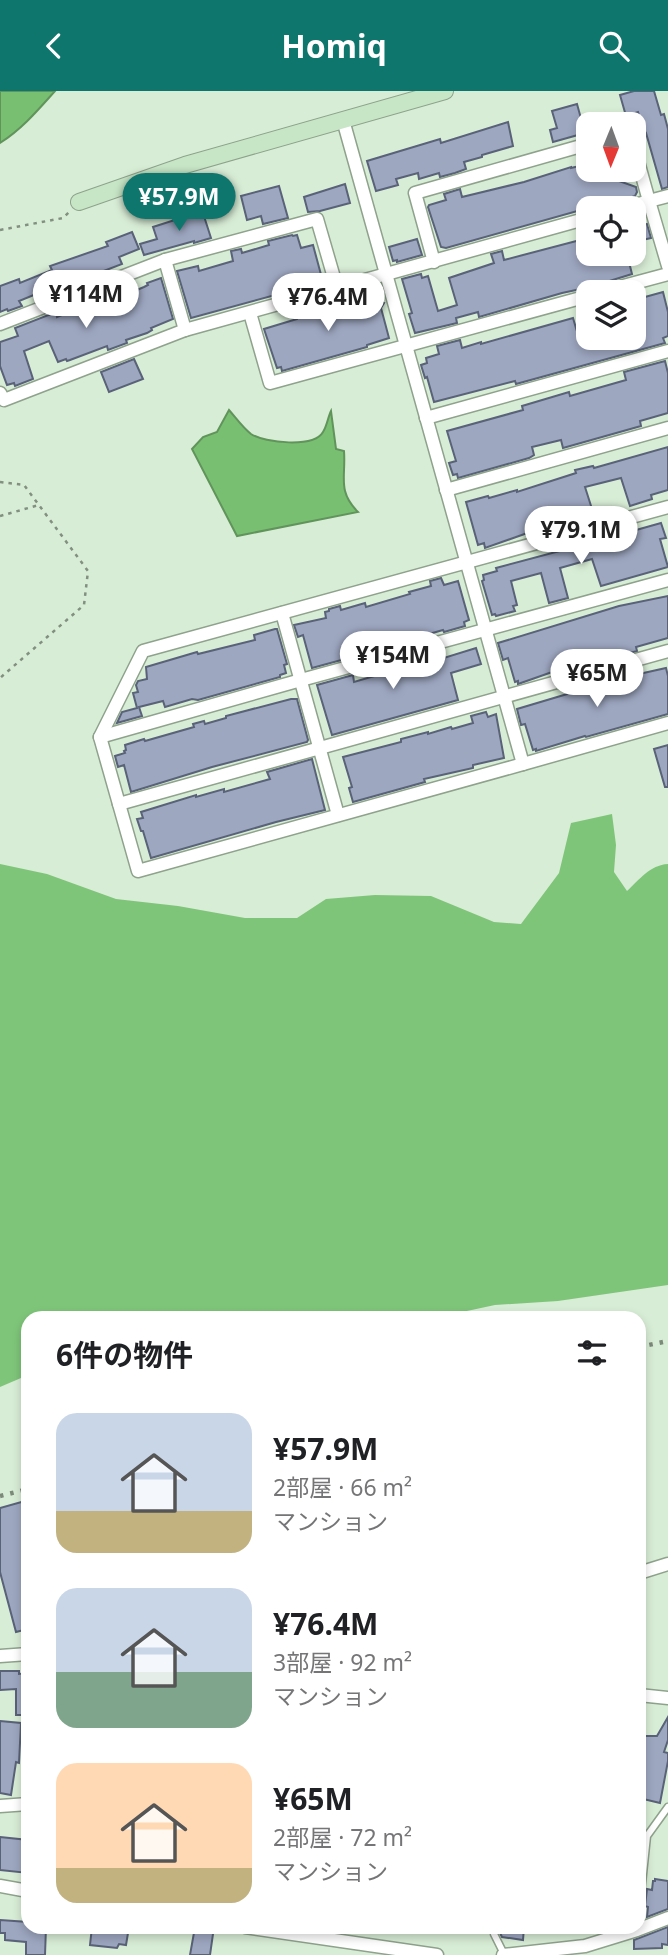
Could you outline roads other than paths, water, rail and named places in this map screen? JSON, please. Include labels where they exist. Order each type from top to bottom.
[{"type":"street","points":[[79,202],[185,165],[445,91]]},
{"type":"street","points":[[343,120],[523,764]]},
{"type":"street","points":[[434,261],[415,193],[576,147]]},
{"type":"street","points":[[644,182],[668,267]]},
{"type":"street","points":[[646,202],[668,196]]},
{"type":"street","points":[[0,324],[165,260],[317,219],[337,288]]},
{"type":"street","points":[[0,393],[4,400],[185,330],[576,221]]},
{"type":"street","points":[[165,260],[185,330]]},
{"type":"street","points":[[646,280],[668,274]]},
{"type":"street","points":[[250,313],[270,383],[576,299]]},
{"type":"street","points":[[426,418],[668,351]]},
{"type":"street","points":[[446,490],[668,428]]},
{"type":"street","points":[[668,507],[143,651],[100,737],[138,871],[668,723]]},
{"type":"street","points":[[100,737],[668,580]]},
{"type":"street","points":[[282,613],[338,815]]},
{"type":"street","points":[[119,804],[668,651]]},
{"type":"street","points":[[646,1571],[668,1564]]},
{"type":"street","points":[[0,1656],[21,1654]]},
{"type":"street","points":[[646,1696],[668,1698]]},
{"type":"street","points":[[0,1806],[21,1804]]},
{"type":"street","points":[[0,1887],[21,1890]]},
{"type":"street","points":[[646,1925],[668,1918]]},
{"type":"street","points":[[293,1934],[437,1955]]},
{"type":"street","points":[[504,1954],[585,1946],[620,1934]]},
{"type":"lane","points":[[646,1846],[647,1836],[668,1807]]},
{"type":"lane","points":[[494,1934],[504,1954]]},
{"type":"railway","points":[[646,1346],[668,1341]]},
{"type":"railway","points":[[0,1496],[21,1491]]}]
